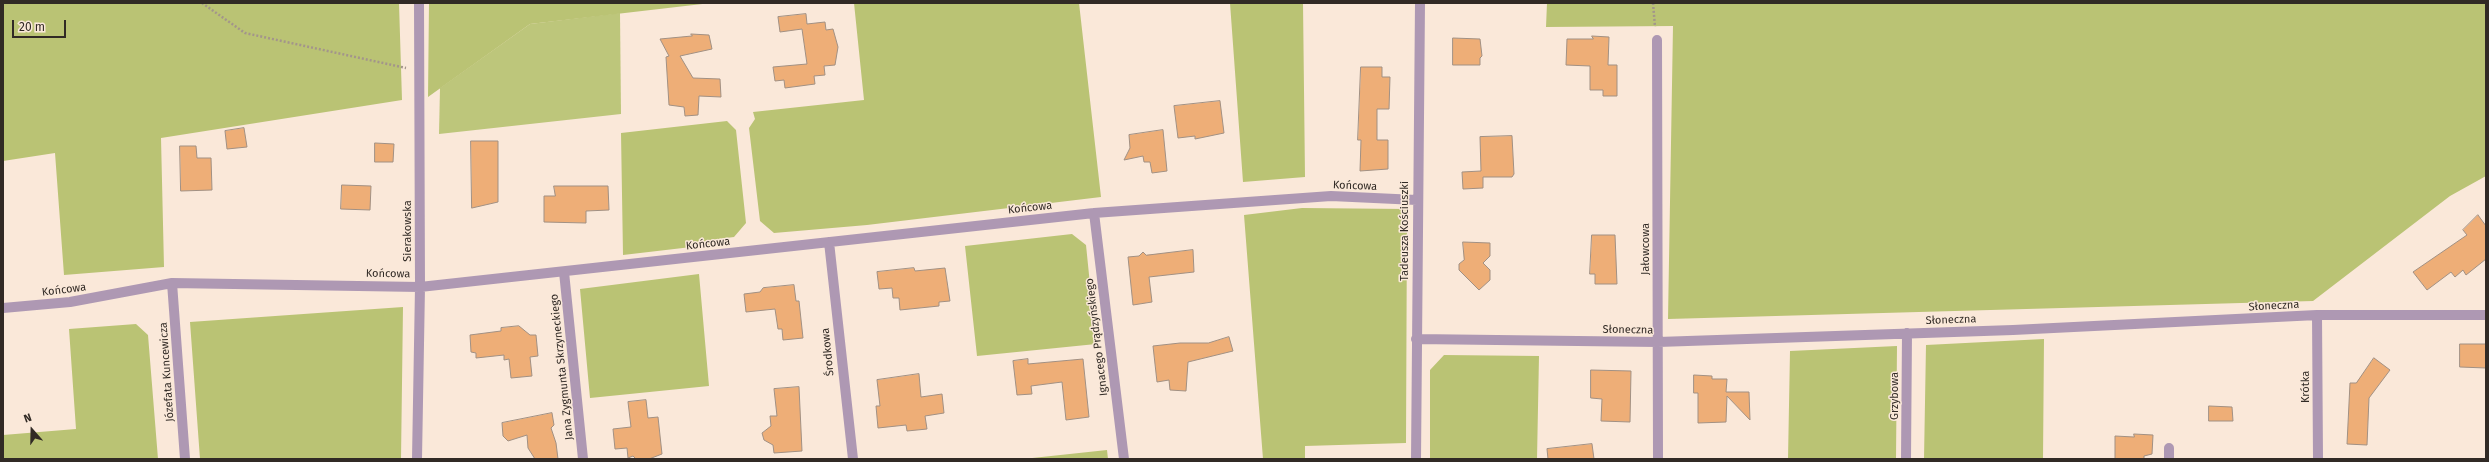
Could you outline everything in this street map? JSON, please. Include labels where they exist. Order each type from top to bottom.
[{"type":"street","name":"Sierakowska","points":[[417,459],[420,287],[419,3]]},
{"type":"street","name":"Tadeusza Kościuszki","points":[[1416,459],[1417,200],[1420,3]]},
{"type":"street","name":"Jałowcowa","points":[[1657,40],[1658,459]]},
{"type":"street","name":"Końcowa","points":[[3,308],[70,302],[172,283],[420,287],[1094,213],[1331,196],[1417,200]]},
{"type":"street","name":"Ignacego Prądzyńskiego","points":[[1094,213],[1124,459]]},
{"type":"street","name":"Środkowa","points":[[829,242],[853,459]]},
{"type":"street","name":"Jana Zygmunta Skrzyneckiego","points":[[564,272],[584,459]]},
{"type":"street","name":"Józefata Kuncewicza","points":[[172,283],[185,459]]},
{"type":"street","name":"Słoneczna","points":[[1416,339],[1658,342],[1907,333],[2317,315],[2486,315]]},
{"type":"street","name":"Krótka","points":[[2317,315],[2318,459]]},
{"type":"street","name":"Grzybowa","points":[[1906,459],[1907,333]]},
{"type":"street","points":[[2169,448],[2169,459]]},
{"type":"path","points":[[202,3],[245,33],[420,71]]},
{"type":"path","points":[[1653,3],[1657,40]]},
{"type":"green space","points":[[3,3],[399,3],[402,100],[161,138],[164,267],[64,275],[55,153],[3,161]]},
{"type":"green space","points":[[429,3],[711,3],[530,24],[428,97]]},
{"type":"green space","points":[[854,3],[1079,3],[1101,197],[867,225],[774,233],[760,221],[749,128],[755,119],[753,112],[864,100]]},
{"type":"green space","points":[[1230,3],[1303,3],[1305,177],[1243,182]]},
{"type":"green space","points":[[1547,3],[2486,3],[2486,176],[2450,196],[2313,301],[1668,319],[1673,26],[1546,27]]},
{"type":"green space","points":[[620,13],[621,114],[439,134],[440,88],[530,24]]},
{"type":"green space","points":[[727,121],[736,130],[746,223],[734,237],[718,239],[717,244],[623,255],[621,133]]},
{"type":"green space","points":[[1302,208],[1407,209],[1406,443],[1305,446],[1305,459],[1263,459],[1244,215]]},
{"type":"green space","points":[[1072,234],[1086,245],[1096,344],[977,356],[965,246]]},
{"type":"green space","points":[[699,274],[709,386],[590,398],[580,289]]},
{"type":"green space","points":[[403,307],[401,459],[200,459],[190,322]]},
{"type":"green space","points":[[136,324],[148,335],[158,459],[3,459],[3,435],[76,429],[69,329]]},
{"type":"green space","points":[[2044,339],[2043,459],[1924,459],[1926,345]]},
{"type":"green space","points":[[1897,346],[1896,459],[1788,459],[1790,351]]},
{"type":"green space","points":[[1444,355],[1539,356],[1537,459],[1430,459],[1430,370]]},
{"type":"green space","points":[[1107,450],[1108,459],[1023,459]]},
{"type":"building","points":[[806,14],[807,24],[825,22],[826,30],[833,29],[838,47],[835,65],[824,66],[825,75],[814,76],[815,84],[785,88],[784,80],[775,81],[773,67],[807,64],[802,29],[780,32],[778,17]]},
{"type":"building","points":[[691,34],[709,35],[712,49],[680,56],[693,78],[720,79],[721,97],[699,96],[698,115],[685,116],[684,107],[669,105],[666,57],[669,56],[660,39],[692,36]]},
{"type":"building","points":[[1592,36],[1609,37],[1608,65],[1617,65],[1617,96],[1603,96],[1603,90],[1590,90],[1590,66],[1566,65],[1567,39],[1593,39]]},
{"type":"building","points":[[1453,38],[1480,39],[1482,56],[1480,58],[1480,65],[1453,65]]},
{"type":"building","points":[[1361,67],[1382,67],[1382,77],[1390,77],[1389,109],[1377,109],[1377,140],[1388,140],[1388,169],[1360,171],[1361,140],[1358,140]]},
{"type":"building","points":[[1220,101],[1224,133],[1195,139],[1195,136],[1178,138],[1174,106]]},
{"type":"building","points":[[244,128],[247,147],[227,149],[225,131]]},
{"type":"building","points":[[1163,130],[1167,171],[1152,173],[1150,162],[1144,162],[1143,156],[1124,160],[1130,148],[1129,135]]},
{"type":"building","points":[[1512,136],[1514,174],[1512,177],[1483,177],[1483,188],[1463,189],[1462,172],[1481,171],[1480,137]]},
{"type":"building","points":[[471,141],[498,141],[498,202],[472,208]]},
{"type":"building","points":[[375,143],[394,144],[393,162],[375,162]]},
{"type":"building","points":[[180,146],[196,146],[197,158],[211,158],[212,190],[181,191]]},
{"type":"building","points":[[342,185],[371,186],[370,210],[341,209]]},
{"type":"building","points":[[554,186],[608,186],[609,210],[586,211],[586,223],[544,222],[544,196],[555,196]]},
{"type":"building","points":[[2478,215],[2486,226],[2486,259],[2466,275],[2463,270],[2455,277],[2451,272],[2427,290],[2413,272],[2467,235],[2463,230]]},
{"type":"building","points":[[1592,235],[1615,235],[1617,284],[1595,284],[1595,274],[1590,274]]},
{"type":"building","points":[[1463,242],[1490,243],[1490,256],[1483,263],[1490,270],[1490,280],[1479,290],[1459,270],[1459,264],[1464,260]]},
{"type":"building","points":[[1193,250],[1194,272],[1149,277],[1152,302],[1133,305],[1128,257],[1139,256],[1143,252],[1146,255]]},
{"type":"building","points":[[914,268],[915,271],[945,268],[950,301],[939,302],[939,306],[900,310],[899,298],[893,298],[892,288],[879,289],[877,272]]},
{"type":"building","points":[[794,285],[796,301],[799,301],[803,338],[783,340],[782,329],[778,329],[775,309],[746,312],[744,294],[760,292],[763,288]]},
{"type":"building","points":[[519,326],[530,335],[536,335],[538,356],[530,357],[532,376],[511,378],[509,359],[504,360],[504,355],[476,358],[476,353],[471,352],[470,335],[501,331],[501,328]]},
{"type":"building","points":[[1229,337],[1233,351],[1188,362],[1186,391],[1170,390],[1169,380],[1157,382],[1153,346],[1180,343],[1208,343]]},
{"type":"building","points":[[2460,344],[2486,344],[2486,368],[2460,367]]},
{"type":"building","points":[[2374,358],[2390,370],[2369,398],[2367,445],[2347,444],[2350,383],[2356,383]]},
{"type":"building","points":[[1028,359],[1028,364],[1083,359],[1089,417],[1066,420],[1062,382],[1031,386],[1032,394],[1017,395],[1013,361]]},
{"type":"building","points":[[1591,370],[1631,371],[1630,422],[1601,421],[1602,399],[1591,398]]},
{"type":"building","points":[[919,374],[921,397],[942,394],[944,413],[925,416],[927,429],[907,431],[906,425],[878,428],[876,406],[880,406],[877,380]]},
{"type":"building","points":[[1694,375],[1712,376],[1712,379],[1727,379],[1726,392],[1749,392],[1750,420],[1727,396],[1726,422],[1698,423],[1698,393],[1694,393]]},
{"type":"building","points":[[799,387],[802,451],[774,453],[773,445],[764,440],[762,433],[771,426],[770,416],[777,416],[774,389]]},
{"type":"building","points":[[646,400],[648,418],[658,417],[662,454],[649,459],[636,459],[633,456],[628,458],[627,448],[615,449],[613,429],[631,427],[628,402]]},
{"type":"building","points":[[2209,406],[2232,407],[2233,421],[2209,421]]},
{"type":"building","points":[[552,413],[554,425],[551,428],[556,443],[558,459],[535,459],[528,448],[527,435],[508,441],[503,436],[502,423]]},
{"type":"building","points":[[2134,434],[2153,435],[2152,454],[2144,456],[2144,459],[2115,459],[2115,436],[2134,437]]},
{"type":"building","points":[[1592,444],[1594,459],[1548,459],[1547,449]]}]
